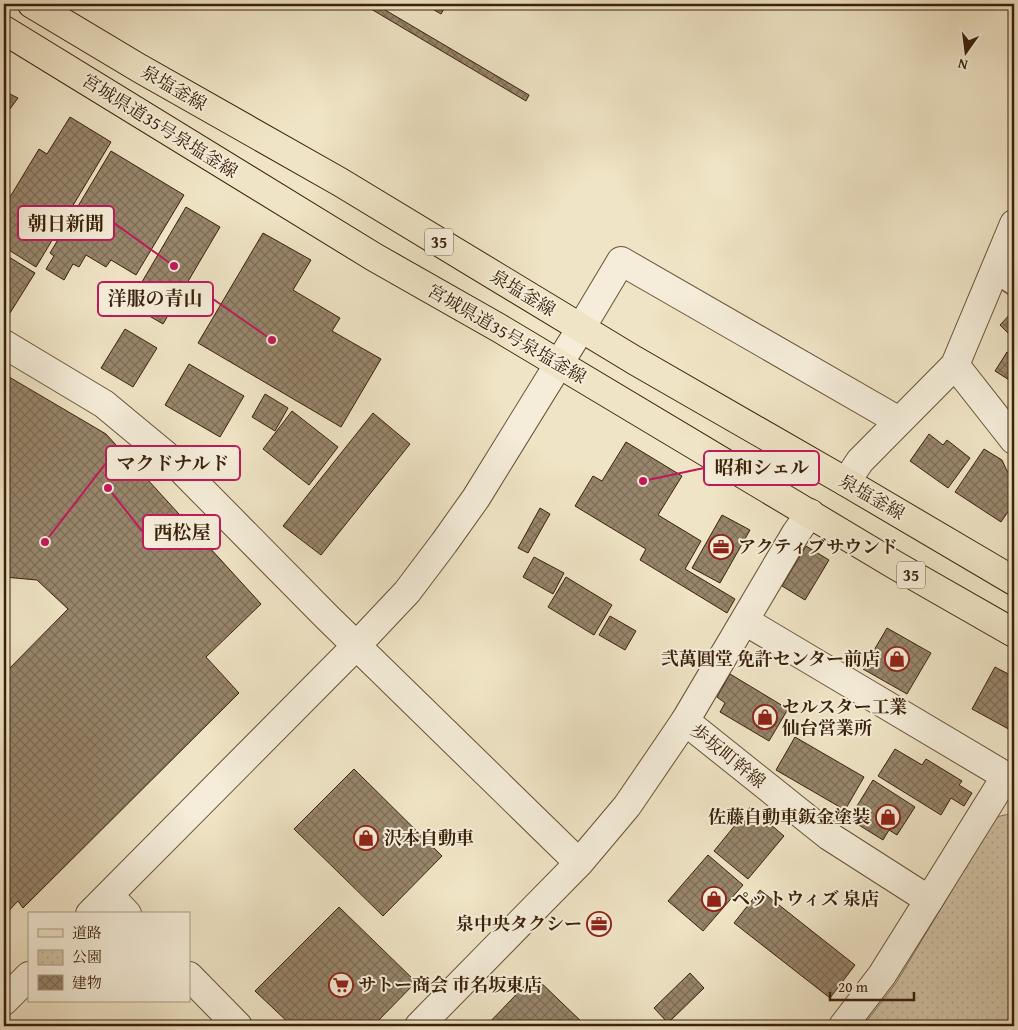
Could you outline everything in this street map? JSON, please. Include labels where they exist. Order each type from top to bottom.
[{"type":"main road","name":"泉塩釜線","points":[[32,4],[139,68],[340,182],[634,360],[1014,581]]},
{"type":"main road","name":"宮城県道35号泉塩釜線","points":[[4,30],[374,257],[559,364],[895,565],[1014,633]]},
{"type":"street","points":[[846,482],[860,461],[955,365],[1004,281],[1014,224]]},
{"type":"street","points":[[96,912],[118,904],[407,592],[476,498],[621,261],[899,421]]},
{"type":"street","points":[[4,344],[104,404],[174,462],[322,612],[579,863]]},
{"type":"street","points":[[955,365],[1014,440]]},
{"type":"street","points":[[685,722],[810,513]]},
{"type":"street","points":[[745,620],[1010,779],[882,974],[843,1026]]},
{"type":"street","name":"歩坂町幹線","points":[[419,1026],[579,863],[627,806],[685,722],[828,836],[929,900]]},
{"type":"street","points":[[4,1001],[28,977]]},
{"type":"street","points":[[190,977],[238,1026]]},
{"type":"green space","points":[[1014,813],[1014,1026],[863,1026],[896,983],[996,817]]},
{"type":"building","points":[[368,4],[375,4],[529,95],[526,101],[366,6]]},
{"type":"building","points":[[424,4],[447,4],[441,14]]},
{"type":"building","points":[[4,91],[18,98],[4,117]]},
{"type":"building","points":[[70,117],[111,142],[36,267],[4,247],[4,207],[39,149],[47,154]]},
{"type":"building","points":[[111,151],[184,195],[136,275],[111,260],[106,267],[86,255],[79,267],[73,264],[64,280],[46,269],[54,256],[50,253]]},
{"type":"building","points":[[186,207],[220,227],[163,324],[129,304]]},
{"type":"building","points":[[263,233],[311,260],[293,290],[340,318],[332,331],[381,359],[341,427],[198,343]]},
{"type":"building","points":[[4,254],[35,273],[10,313],[4,310]]},
{"type":"building","points":[[1014,310],[1014,339],[1000,325]]},
{"type":"building","points":[[125,329],[157,348],[133,387],[101,368]]},
{"type":"building","points":[[1007,352],[1014,356],[1014,383],[995,371]]},
{"type":"building","points":[[189,364],[244,396],[220,437],[165,405]]},
{"type":"building","points":[[4,374],[106,434],[261,604],[206,657],[239,693],[23,908],[18,901],[4,916],[4,674],[68,609],[37,580],[4,577]]},
{"type":"building","points":[[265,394],[288,408],[275,431],[252,417]]},
{"type":"building","points":[[292,411],[338,447],[309,485],[263,449]]},
{"type":"building","points":[[373,413],[410,444],[321,555],[283,526]]},
{"type":"building","points":[[929,434],[943,445],[947,440],[970,458],[948,488],[910,461]]},
{"type":"building","points":[[626,442],[682,476],[658,515],[701,541],[685,569],[735,599],[727,613],[640,560],[646,549],[575,506],[593,476],[602,481]]},
{"type":"building","points":[[984,449],[1002,460],[1007,471],[1014,476],[1014,503],[1001,522],[955,492]]},
{"type":"building","points":[[540,508],[550,514],[528,553],[518,548]]},
{"type":"building","points":[[722,515],[750,530],[720,583],[692,568]]},
{"type":"building","points":[[806,546],[829,560],[805,600],[782,586]]},
{"type":"building","points":[[534,557],[564,573],[553,594],[523,577]]},
{"type":"building","points":[[566,577],[612,605],[594,635],[548,607]]},
{"type":"building","points":[[610,616],[636,631],[625,650],[599,635]]},
{"type":"building","points":[[887,628],[931,653],[907,694],[863,669]]},
{"type":"building","points":[[995,667],[1014,677],[1014,732],[972,709]]},
{"type":"building","points":[[730,674],[788,709],[769,741],[720,712],[725,703],[717,697]]},
{"type":"building","points":[[795,737],[864,777],[845,810],[776,770]]},
{"type":"building","points":[[895,749],[922,765],[926,759],[962,781],[959,785],[972,793],[964,806],[951,798],[941,815],[878,776]]},
{"type":"building","points":[[354,769],[442,856],[383,916],[294,829]]},
{"type":"building","points":[[873,780],[915,807],[897,835],[889,830],[883,840],[849,819]]},
{"type":"building","points":[[750,807],[784,836],[748,879],[714,851]]},
{"type":"building","points":[[708,855],[743,885],[703,931],[668,901]]},
{"type":"building","points":[[760,890],[855,965],[830,998],[734,923]]},
{"type":"building","points":[[339,907],[416,982],[373,1026],[292,1026],[255,991]]},
{"type":"building","points":[[690,973],[704,988],[668,1023],[654,1008]]},
{"type":"building","points":[[534,976],[586,1026],[486,1026]]},
{"type":"place","name":"朝日新聞","points":[[174,266]]},
{"type":"place","name":"洋服の青山","points":[[272,340]]},
{"type":"place","name":"昭和シェル","points":[[643,481]]},
{"type":"place","name":"西松屋","points":[[108,488]]},
{"type":"place","name":"マクドナルド","points":[[45,542]]},
{"type":"place","name":"アクティブサウンド","points":[[721,547]]},
{"type":"place","name":"弐萬圓堂 免許センター前店","points":[[897,659]]},
{"type":"place","name":"セルスター工業 仙台営業所","points":[[765,717]]},
{"type":"place","name":"佐藤自動車鈑金塗装","points":[[888,817]]},
{"type":"place","name":"沢本自動車","points":[[366,838]]},
{"type":"place","name":"ペットウィズ 泉店","points":[[714,899]]},
{"type":"place","name":"泉中央タクシー","points":[[599,924]]},
{"type":"place","name":"サトー商会 市名坂東店","points":[[341,985]]}]
